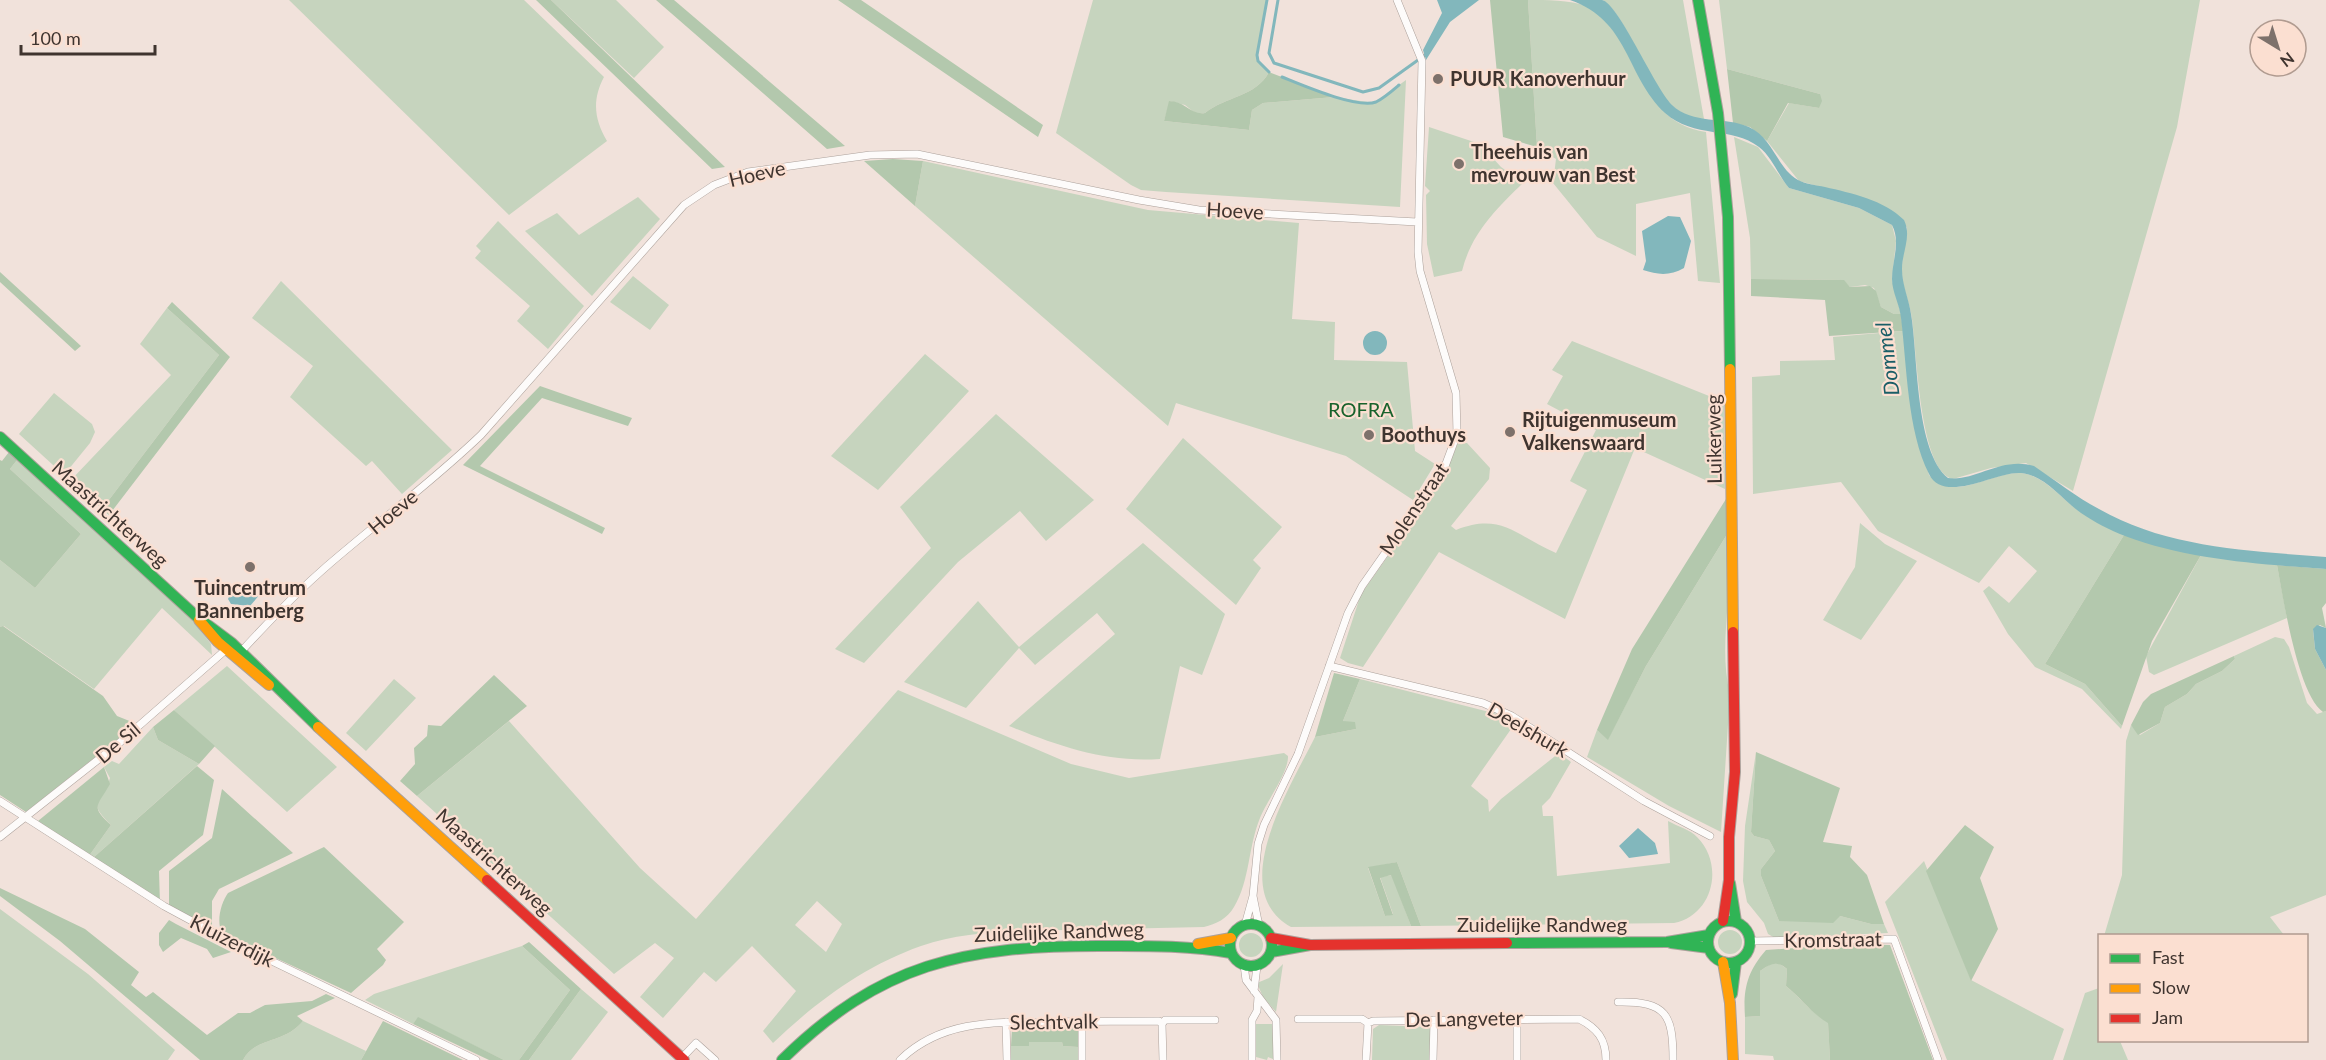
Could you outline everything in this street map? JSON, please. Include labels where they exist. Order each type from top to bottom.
[{"type":"main road","name":"Luikerweg","points":[[1698,0],[1718,114],[1728,217],[1733,464],[1735,772],[1729,837],[1729,880],[1723,921]]},
{"type":"main road","name":"Maastrichterweg","points":[[0,437],[229,647],[240,652],[281,693],[682,1059]]},
{"type":"main road","name":"Luikerweg","points":[[1729,880],[1736,921]]},
{"type":"main road","points":[[1723,921],[1736,921],[1746,929],[1751,941],[1747,953],[1736,962],[1723,962],[1712,954],[1709,948],[1709,935],[1717,924],[1723,921]]},
{"type":"main road","points":[[1259,926],[1271,938],[1271,952],[1268,958],[1257,966],[1244,965],[1231,953],[1231,938],[1239,927],[1259,926]]},
{"type":"main road","name":"Zuidelijke Randweg","points":[[1666,942],[1709,935]]},
{"type":"main road","name":"Zuidelijke Randweg","points":[[1189,946],[1231,938]]},
{"type":"main road","name":"Zuidelijke Randweg","points":[[1271,938],[1310,945]]},
{"type":"main road","name":"Zuidelijke Randweg","points":[[1271,952],[1310,945],[1666,942],[1709,948]]},
{"type":"main road","name":"Zuidelijke Randweg","points":[[782,1060],[822,1022],[860,995],[926,964],[1001,948],[1189,946],[1231,953]]},
{"type":"main road","points":[[1723,962],[1730,1003],[1733,1060]]},
{"type":"main road","points":[[1730,1003],[1736,962]]},
{"type":"street","name":"Molenstraat","points":[[1245,925],[1253,896],[1258,844],[1264,825],[1298,754],[1348,613],[1362,586],[1444,469],[1457,434],[1456,393],[1420,271],[1417,222],[1422,61],[1397,0]]},
{"type":"street","name":"Hoeve","points":[[240,652],[287,603],[453,462],[481,435],[684,205],[714,185],[748,172],[870,155],[917,154],[1139,200],[1199,210],[1417,222]]},
{"type":"street","name":"De Sil","points":[[0,837],[118,744],[229,647]]},
{"type":"street","name":"Deelshurk","points":[[1329,666],[1483,703],[1512,716],[1644,801],[1710,836]]},
{"type":"street","name":"Kluizerdijk","points":[[0,801],[164,906],[204,928],[476,1060]]},
{"type":"street","name":"Molenstraat","points":[[1253,896],[1259,926]]},
{"type":"street","name":"Kromstraat","points":[[1751,941],[1894,939],[1938,1060]]},
{"type":"street","points":[[1244,965],[1246,980],[1276,1020],[1277,1060]]},
{"type":"street","points":[[1252,1060],[1252,1020],[1255,1016],[1257,966]]},
{"type":"street","points":[[1618,1002],[1657,1008],[1668,1017],[1673,1033],[1673,1060]]},
{"type":"street","points":[[1255,1016],[1273,1015]]},
{"type":"street","points":[[1517,1018],[1517,1060]]},
{"type":"street","name":"De Langveter","points":[[1298,1019],[1362,1019],[1368,1023],[1373,1021],[1517,1018],[1579,1019],[1593,1026],[1602,1038],[1606,1060]]},
{"type":"street","name":"Slechtvalk","points":[[900,1060],[921,1043],[949,1030],[975,1024],[1159,1021],[1162,1024],[1165,1020],[1215,1020]]},
{"type":"street","points":[[1432,1060],[1434,1020]]},
{"type":"street","points":[[1082,1021],[1082,1060]]},
{"type":"street","points":[[1006,1022],[1007,1060]]},
{"type":"street","points":[[1366,1060],[1368,1023]]},
{"type":"street","points":[[1162,1024],[1163,1060]]},
{"type":"street","name":"Maastrichterweg","points":[[682,1059],[696,1043],[715,1060]]},
{"type":"green space","points":[[289,0],[524,0],[604,77],[600,85],[596,109],[599,125],[607,141],[509,215]]},
{"type":"green space","points":[[536,0],[551,0],[725,167],[712,169]]},
{"type":"green space","points":[[551,0],[616,0],[664,47],[634,78]]},
{"type":"green space","points":[[656,0],[674,0],[845,146],[827,149]]},
{"type":"green space","points":[[838,0],[861,0],[886,17],[1043,125],[1038,137]]},
{"type":"green space","points":[[1093,0],[1267,0],[1257,55],[1258,61],[1269,72],[1263,80],[1249,91],[1205,113],[1195,113],[1185,105],[1170,101],[1164,121],[1249,130],[1252,110],[1263,103],[1334,97],[1374,103],[1406,80],[1400,207],[1141,190],[1131,185],[1056,133]]},
{"type":"green space","points":[[1490,0],[1528,0],[1537,147],[1503,137]]},
{"type":"green space","points":[[1528,0],[1580,4],[1587,6],[1605,19],[1619,36],[1651,95],[1664,112],[1682,125],[1706,132],[1720,283],[1698,281],[1690,193],[1636,204],[1636,256],[1597,237],[1553,183],[1556,159],[1537,147]]},
{"type":"green space","points":[[1603,0],[1683,0],[1704,119],[1685,115],[1670,104],[1647,70],[1616,13]]},
{"type":"green space","points":[[1719,0],[2200,0],[2177,127],[2073,491],[2026,463],[1991,468],[1953,479],[1941,471],[1926,431],[1911,313],[1902,274],[1907,227],[1866,199],[1799,181],[1767,141],[1789,103],[1819,108],[1820,94],[1727,69]]},
{"type":"green space","points":[[1727,69],[1820,94],[1822,101],[1819,108],[1788,103],[1767,141],[1750,127],[1733,123]]},
{"type":"green space","points":[[1269,72],[1334,97],[1263,103],[1252,110],[1249,130],[1164,121],[1169,101],[1179,103],[1195,112],[1205,113],[1256,87]]},
{"type":"green space","points":[[1429,127],[1480,144],[1501,167],[1523,183],[1494,213],[1478,234],[1462,271],[1434,277],[1427,244],[1426,195],[1430,191],[1425,186]]},
{"type":"green space","points":[[1734,137],[1758,147],[1789,188],[1859,208],[1892,225],[1896,241],[1892,280],[1901,314],[1894,314],[1881,307],[1874,288],[1865,285],[1850,287],[1843,280],[1751,279],[1750,238]]},
{"type":"green space","points":[[893,159],[923,161],[915,206],[864,161]]},
{"type":"green space","name":"ROFRA","points":[[923,161],[1148,210],[1299,223],[1292,319],[1335,322],[1334,360],[1407,362],[1415,451],[1435,464],[1413,500],[1346,456],[1176,403],[1168,426],[915,206]]},
{"type":"green space","points":[[638,197],[660,219],[592,296],[525,231],[557,213],[579,235]]},
{"type":"green space","points":[[498,221],[584,306],[548,349],[517,321],[530,306],[475,258],[481,251],[476,246]]},
{"type":"green space","points":[[0,272],[81,346],[75,351],[0,282]]},
{"type":"green space","points":[[633,276],[669,305],[650,330],[610,302]]},
{"type":"green space","points":[[1751,279],[1844,280],[1850,287],[1870,286],[1876,291],[1881,307],[1894,314],[1901,314],[1903,331],[1829,336],[1825,300],[1751,296]]},
{"type":"green space","points":[[281,281],[452,450],[402,494],[372,461],[366,466],[290,397],[313,366],[252,318]]},
{"type":"green space","points":[[172,302],[230,357],[109,515],[102,509],[219,355],[167,308]]},
{"type":"green space","points":[[167,308],[219,355],[102,509],[71,480],[171,375],[140,344]]},
{"type":"green space","points":[[1903,331],[1912,412],[1929,475],[1949,487],[1961,487],[2009,474],[2029,475],[2052,488],[2084,515],[2124,535],[2045,664],[2085,684],[2122,726],[2121,729],[2082,689],[2035,667],[2008,634],[1983,591],[1989,586],[2009,603],[2037,571],[2009,546],[1979,583],[1878,531],[1841,482],[1753,494],[1752,377],[1780,375],[1780,361],[1835,360],[1833,337]]},
{"type":"green space","points":[[1572,341],[1724,402],[1725,489],[1635,448],[1565,619],[1439,552],[1363,667],[1340,658],[1361,594],[1447,469],[1458,443],[1467,443],[1490,468],[1489,479],[1451,526],[1456,530],[1472,525],[1497,525],[1508,528],[1556,553],[1587,490],[1570,481],[1596,430],[1547,404],[1563,376],[1552,370]]},
{"type":"green space","points":[[925,354],[969,391],[878,490],[831,456]]},
{"type":"green space","points":[[540,386],[632,418],[628,426],[542,398],[480,466],[605,528],[602,534],[463,465]]},
{"type":"green space","points":[[54,393],[92,424],[95,432],[90,443],[64,475],[19,434]]},
{"type":"green space","points":[[996,414],[1094,500],[1046,541],[1020,511],[958,562],[864,663],[835,649],[931,548],[900,507]]},
{"type":"green space","points":[[1183,438],[1282,527],[1253,560],[1261,568],[1236,605],[1126,509]]},
{"type":"green space","points":[[9,452],[17,460],[10,469],[81,534],[35,588],[0,560],[0,460],[2,461]]},
{"type":"green space","points":[[17,460],[188,615],[211,644],[212,655],[162,608],[94,689],[4,626],[0,627],[0,560],[35,588],[81,534],[10,469]]},
{"type":"green space","points":[[1726,499],[1726,536],[1646,666],[1608,740],[1597,730],[1632,649]]},
{"type":"green space","points":[[1860,523],[1885,544],[1917,561],[1861,640],[1823,620],[1855,567]]},
{"type":"green space","points":[[2124,535],[2201,555],[2152,641],[2122,726],[2085,684],[2045,664]]},
{"type":"green space","points":[[1726,536],[1728,589],[1725,658],[1730,694],[1721,832],[1669,806],[1587,757],[1597,730],[1608,739],[1646,666]]},
{"type":"green space","points":[[1143,543],[1225,614],[1202,675],[1180,666],[1160,759],[1140,760],[1101,756],[1064,746],[1009,726],[1115,634],[1097,613],[1035,665],[1019,648],[966,708],[904,682],[978,601],[1019,647]]},
{"type":"green space","points":[[2201,555],[2277,565],[2287,618],[2154,675],[2149,672],[2146,656]]},
{"type":"green space","points":[[2277,565],[2326,569],[2326,603],[2322,608],[2326,628],[2320,625],[2313,630],[2315,649],[2326,670],[2326,711],[2323,712],[2314,702],[2299,666]]},
{"type":"green space","points":[[3,626],[103,696],[117,716],[137,724],[26,812],[0,795],[0,627]]},
{"type":"green space","points":[[2275,637],[2284,639],[2289,647],[2307,703],[2317,714],[2326,711],[2326,895],[2270,917],[2283,934],[2105,934],[2122,875],[2126,741],[2131,725],[2140,735],[2160,723],[2165,707],[2187,694],[2196,684],[2222,671],[2235,659],[2234,656]]},
{"type":"green space","points":[[2234,656],[2235,659],[2222,671],[2196,684],[2187,694],[2165,707],[2160,723],[2138,735],[2131,725],[2143,702],[2151,694]]},
{"type":"green space","points":[[227,666],[337,767],[287,812],[174,710]]},
{"type":"green space","points":[[1334,673],[1360,679],[1343,721],[1355,722],[1356,729],[1315,737]]},
{"type":"green space","points":[[494,675],[527,706],[417,796],[400,781],[415,764],[414,748],[427,736],[428,725],[441,726]]},
{"type":"green space","points":[[394,679],[416,698],[366,751],[346,733]]},
{"type":"green space","points":[[1360,679],[1505,716],[1516,722],[1471,786],[1488,800],[1489,812],[1501,799],[1559,753],[1571,762],[1550,798],[1542,806],[1543,816],[1553,816],[1557,876],[1670,863],[1668,821],[1688,830],[1706,848],[1711,861],[1712,874],[1711,888],[1706,900],[1687,918],[1674,923],[1421,926],[1397,862],[1368,868],[1385,916],[1393,914],[1380,877],[1392,875],[1411,926],[1291,927],[1272,910],[1263,888],[1263,863],[1269,836],[1292,781],[1315,737],[1356,729],[1343,721]]},
{"type":"green space","points":[[898,690],[1071,764],[1129,778],[1284,753],[1288,756],[1285,770],[1256,829],[1239,897],[1228,915],[1221,920],[1204,927],[1011,931],[975,934],[939,941],[900,954],[860,975],[806,1013],[773,1043],[763,1031],[796,991],[752,946],[716,982],[704,972],[663,1018],[640,997],[674,958],[655,943],[614,974],[417,796],[509,721],[640,868],[696,919]],"holes":[[[817,901],[842,924],[826,952],[795,925]]]},
{"type":"green space","points":[[174,710],[215,746],[199,764],[158,740],[153,727]]},
{"type":"green space","points":[[153,727],[158,740],[199,764],[93,858],[89,856],[111,825],[97,807],[110,778],[104,767],[112,761],[119,764]]},
{"type":"green space","points":[[1756,752],[1751,832],[1754,836],[1769,840],[1775,851],[1761,869],[1761,876],[1779,921],[1840,916],[1871,924],[1884,924],[1888,933],[1775,938],[1768,934],[1764,923],[1747,902],[1743,881],[1745,826]]},
{"type":"green space","points":[[1756,752],[1840,788],[1823,842],[1852,846],[1850,857],[1867,875],[1884,924],[1871,924],[1840,916],[1833,923],[1779,921],[1761,876],[1761,869],[1775,851],[1769,840],[1754,836],[1751,832]]},
{"type":"green space","points":[[197,766],[214,780],[203,835],[159,871],[160,904],[93,858]]},
{"type":"green space","points":[[104,767],[110,784],[99,802],[98,810],[111,825],[89,856],[38,821]]},
{"type":"green space","points":[[222,789],[293,853],[219,889],[212,901],[212,929],[169,909],[169,871],[212,838]]},
{"type":"green space","points":[[1965,825],[1994,847],[1980,878],[1998,929],[1971,981],[1926,871]]},
{"type":"green space","points":[[324,847],[404,922],[377,949],[386,960],[383,965],[351,993],[222,933],[219,923],[223,902],[228,893]]},
{"type":"green space","points":[[1924,861],[1971,980],[2064,1029],[2053,1060],[1947,1060],[1885,902]]},
{"type":"green space","points":[[1397,862],[1421,926],[1411,926],[1391,875],[1380,878],[1393,915],[1385,916],[1368,867]]},
{"type":"green space","points":[[0,888],[85,929],[139,972],[131,985],[146,997],[153,992],[207,1035],[238,1013],[250,1013],[265,1005],[312,1001],[326,994],[335,998],[297,1016],[303,1021],[295,1029],[255,1047],[243,1060],[200,1060],[60,941],[0,896]]},
{"type":"green space","points":[[0,909],[88,974],[175,1050],[168,1060],[0,1060]]},
{"type":"green space","points":[[169,920],[231,952],[213,958],[207,949],[181,938],[163,952],[159,945],[159,933]]},
{"type":"green space","points":[[1730,930],[1738,934],[1742,942],[1738,950],[1730,954],[1722,950],[1718,942],[1722,934]]},
{"type":"green space","points":[[1251,933],[1260,936],[1263,945],[1260,954],[1251,957],[1242,954],[1239,945],[1242,936]]},
{"type":"green space","points":[[529,942],[581,989],[529,1060],[519,1060],[570,990],[522,946]]},
{"type":"green space","points":[[1849,944],[1890,945],[1933,1060],[1830,1060],[1828,1023],[1816,1015],[1786,986],[1787,969],[1777,964],[1760,971],[1760,1016],[1745,1017],[1746,989],[1750,973],[1766,950]]},
{"type":"green space","points":[[522,946],[570,990],[519,1060],[504,1060],[418,1018],[413,1024],[365,1000],[374,994]]},
{"type":"green space","points":[[1772,963],[1780,964],[1787,969],[1786,986],[1811,1010],[1828,1022],[1830,1060],[1774,1060],[1773,1056],[1745,1054],[1745,1017],[1760,1016],[1760,971]]},
{"type":"green space","points":[[1283,964],[1276,1012],[1263,997],[1257,983],[1269,978]]},
{"type":"green space","points":[[2098,988],[2098,1042],[2120,1042],[2128,1060],[2063,1060],[2085,993]]},
{"type":"green space","points":[[581,989],[608,1012],[571,1060],[529,1060]]},
{"type":"green space","points":[[418,1017],[504,1060],[489,1060],[413,1024]]},
{"type":"green space","points":[[303,1021],[366,1051],[361,1060],[243,1060],[255,1047],[287,1034]]},
{"type":"green space","points":[[383,1021],[463,1060],[361,1060]]},
{"type":"green space","points":[[1255,1024],[1274,1024],[1275,1060],[1268,1057],[1267,1060],[1256,1057]]},
{"type":"green space","points":[[1379,1025],[1430,1027],[1432,1054],[1429,1060],[1372,1060],[1373,1029]]},
{"type":"green space","points":[[1075,1026],[1078,1031],[1078,1047],[1063,1046],[1062,1042],[1029,1042],[1029,1046],[1011,1046],[1012,1028]]},
{"type":"green space","points":[[1028,1042],[1062,1042],[1063,1046],[1078,1047],[1078,1060],[1011,1060],[1011,1046],[1028,1046]]},
{"type":"water","points":[[1437,0],[1479,0],[1450,22],[1426,60],[1423,50],[1442,13]]},
{"type":"water","points":[[1570,0],[1602,0],[1609,5],[1627,30],[1664,95],[1680,111],[1699,118],[1749,127],[1764,138],[1785,168],[1798,180],[1867,198],[1887,207],[1904,220],[1907,238],[1902,275],[1911,314],[1924,425],[1929,447],[1937,465],[1948,478],[1968,476],[2010,464],[2034,466],[2090,504],[2125,522],[2152,532],[2209,545],[2326,557],[2326,569],[2224,560],[2149,544],[2119,534],[2091,520],[2046,483],[2021,473],[1958,487],[1946,487],[1936,483],[1929,474],[1922,457],[1912,418],[1900,313],[1892,284],[1896,238],[1892,225],[1859,208],[1789,188],[1768,156],[1748,141],[1737,136],[1700,130],[1676,121],[1665,113],[1652,98],[1616,35],[1605,21],[1590,9]]},
{"type":"water","points":[[1668,216],[1680,217],[1691,241],[1684,268],[1664,274],[1643,270],[1646,261],[1642,231]]},
{"type":"water","points":[[1375,331],[1383,335],[1387,343],[1383,351],[1375,355],[1367,351],[1363,343],[1367,335]]},
{"type":"water","points":[[232,590],[246,593],[257,590],[261,593],[250,606],[231,604],[228,599]]},
{"type":"water","points":[[2317,625],[2326,628],[2326,670],[2315,649],[2313,629]]},
{"type":"water","points":[[1638,828],[1655,843],[1658,854],[1629,858],[1619,846]]},
{"type":"waterway","points":[[1267,0],[1257,55],[1258,61],[1269,72]]},
{"type":"waterway","points":[[1278,0],[1269,53],[1274,63],[1363,92],[1379,88],[1425,55]]},
{"type":"waterway","points":[[1282,77],[1329,95],[1367,103],[1376,102],[1399,85]]},
{"type":"traffic: fast","points":[[1698,0],[1718,113],[1728,217],[1730,369]]},
{"type":"traffic: fast","points":[[0,437],[196,616],[232,643],[318,727]]},
{"type":"traffic: fast","points":[[1730,883],[1736,921]]},
{"type":"traffic: fast","points":[[1729,921],[1737,922],[1744,927],[1749,934],[1750,942],[1749,950],[1744,957],[1737,962],[1729,963],[1721,962],[1714,957],[1709,950],[1708,942],[1709,934],[1714,927],[1721,922],[1729,921]]},
{"type":"traffic: fast","points":[[1251,924],[1266,930],[1272,945],[1266,960],[1251,966],[1236,960],[1230,945],[1236,930],[1251,924]]},
{"type":"traffic: fast","points":[[1507,943],[1667,942],[1709,935]]},
{"type":"traffic: fast","points":[[1671,943],[1709,948]]},
{"type":"traffic: fast","points":[[1271,952],[1310,945]]},
{"type":"traffic: fast","points":[[782,1060],[819,1027],[854,1001],[890,981],[965,956],[1006,950],[1098,946],[1181,947],[1231,953]]},
{"type":"traffic: fast","points":[[1732,994],[1736,962]]},
{"type":"traffic: slow","points":[[1730,369],[1733,632]]},
{"type":"traffic: slow","points":[[199,620],[218,642],[269,685]]},
{"type":"traffic: slow","points":[[318,727],[487,880]]},
{"type":"traffic: slow","points":[[1198,944],[1231,938]]},
{"type":"traffic: slow","points":[[1723,962],[1730,1003],[1733,1060]]},
{"type":"traffic: jam","points":[[1723,921],[1729,880],[1729,837],[1735,772],[1733,632]]},
{"type":"traffic: jam","points":[[487,880],[684,1060]]},
{"type":"traffic: jam","points":[[1271,938],[1310,945],[1507,943]]},
{"type":"place","name":"PUUR Kanoverhuur","points":[[1438,79]]},
{"type":"place","name":"Theehuis van mevrouw van Best","points":[[1459,164]]},
{"type":"place","name":"Rijtuigenmuseum Valkenswaard","points":[[1510,432]]},
{"type":"place","name":"Boothuys","points":[[1369,435]]},
{"type":"place","name":"Tuincentrum Bannenberg","points":[[250,567]]},
{"type":"water label","name":"Dommel","points":[[1888,359]]}]
